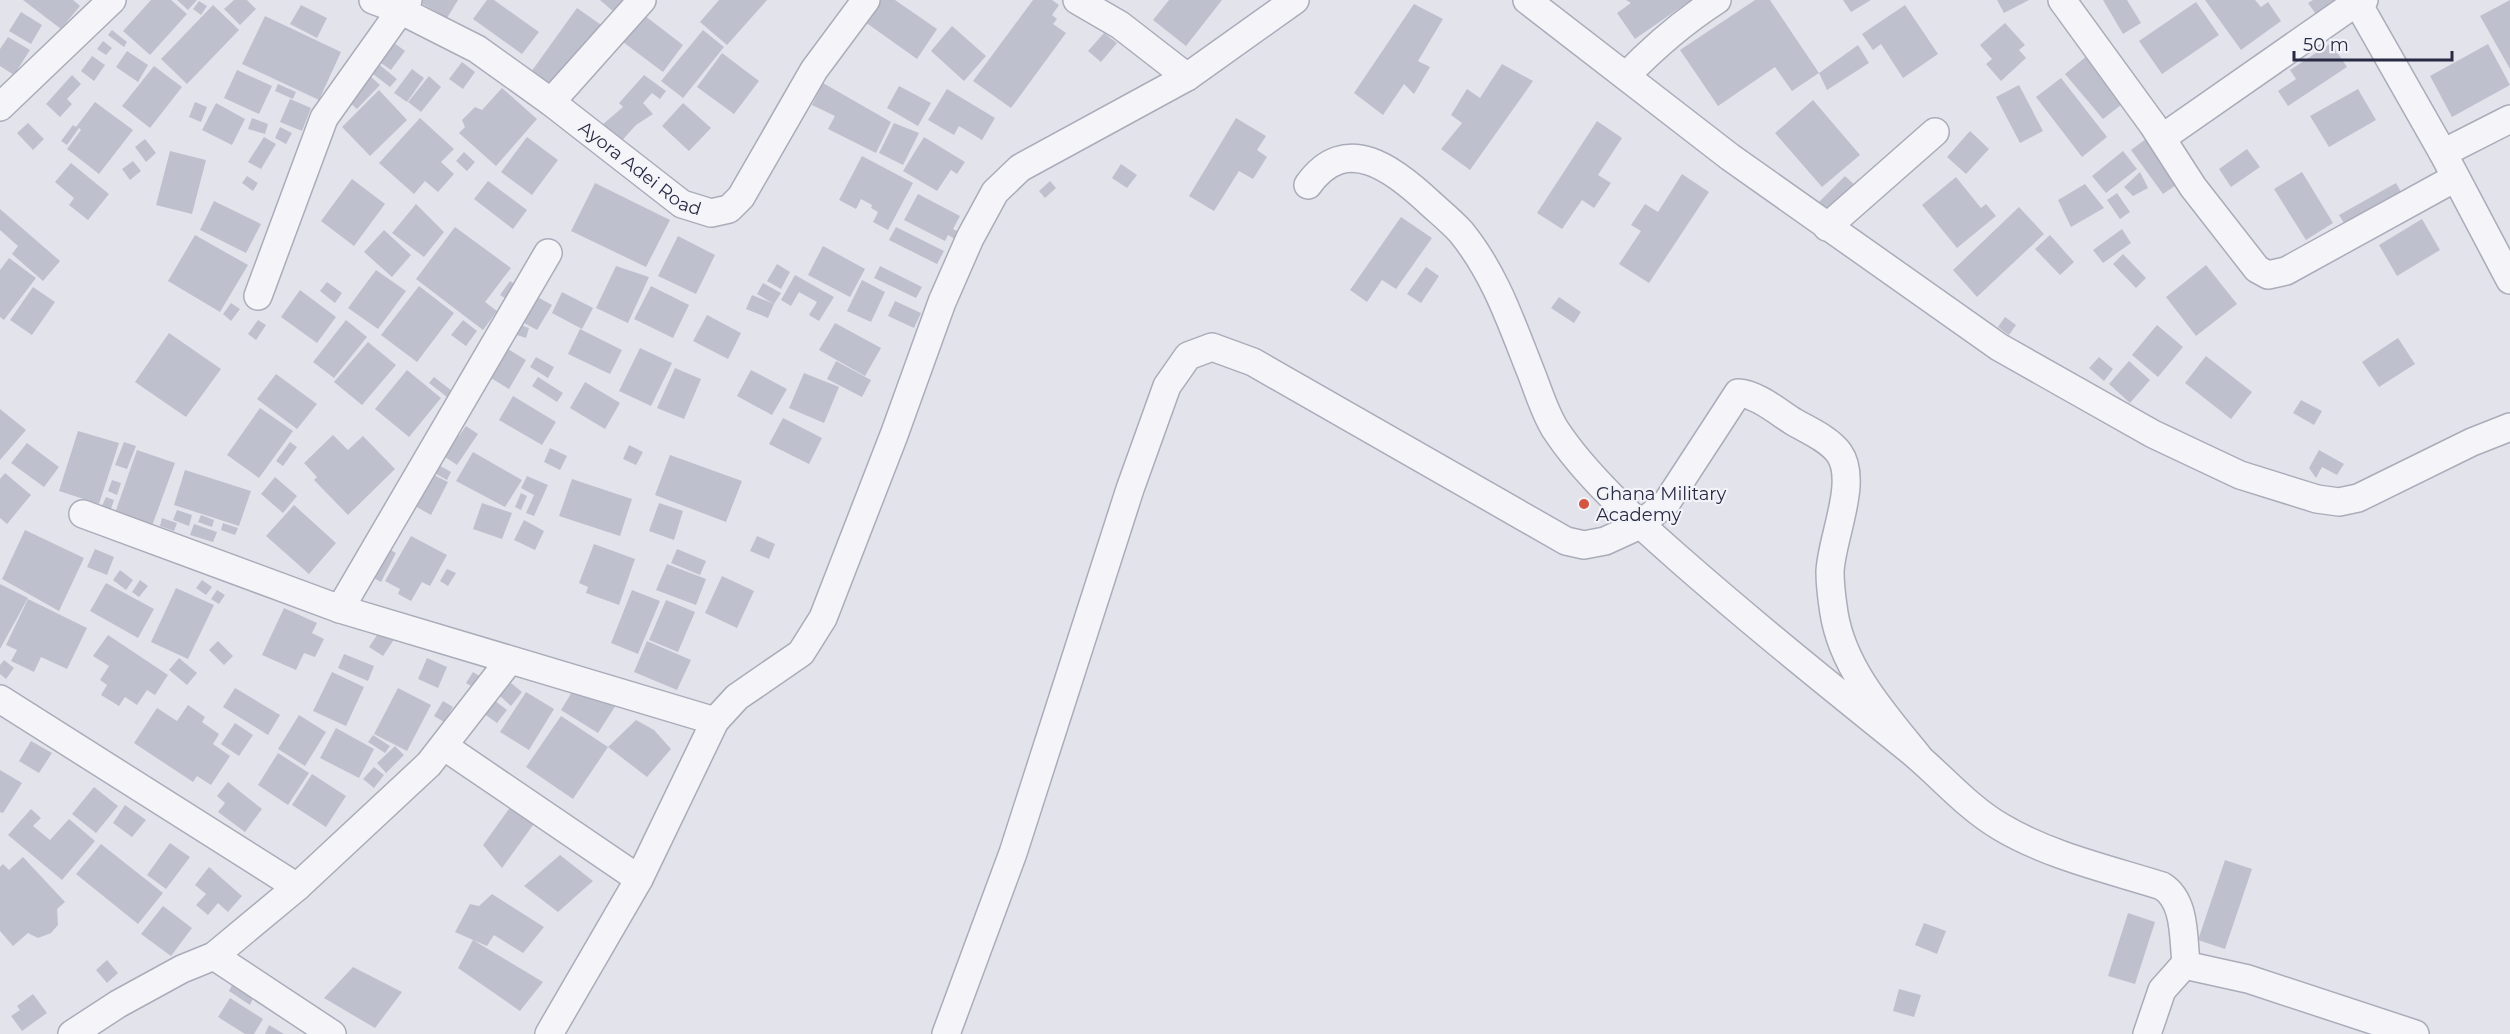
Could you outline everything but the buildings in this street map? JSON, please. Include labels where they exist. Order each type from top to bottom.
[{"type":"street","points":[[0,107],[112,0]]},
{"type":"street","name":"Ayora Adei Road","points":[[373,0],[404,5],[477,49],[551,102],[682,204],[711,213],[729,209],[741,197],[814,70],[866,0]]},
{"type":"street","points":[[551,102],[642,0]]},
{"type":"street","points":[[1077,0],[1120,25],[1187,77]]},
{"type":"street","points":[[549,1034],[639,879],[715,721],[737,697],[801,653],[823,618],[894,435],[942,302],[970,238],[995,192],[1020,168],[1187,77],[1295,0]]},
{"type":"street","points":[[1527,0],[1730,157],[1827,227],[1877,258],[1999,347],[2092,401],[2240,475],[2317,499],[2338,502],[2358,498],[2472,442],[2510,427]]},
{"type":"street","points":[[1626,76],[1652,49],[1686,20],[1717,0]]},
{"type":"street","points":[[2062,0],[2162,138],[2205,203],[2258,269],[2268,275],[2286,270],[2455,178]]},
{"type":"street","points":[[2162,138],[2359,0],[2510,280]]},
{"type":"street","points":[[258,296],[324,118],[404,5]]},
{"type":"street","points":[[2443,153],[2510,119]]},
{"type":"street","points":[[1827,227],[1935,132]]},
{"type":"street","points":[[1308,186],[1317,172],[1330,164],[1354,158],[1369,159],[1402,177],[1460,231],[1502,297],[1555,428],[1640,525],[1708,585],[1918,756],[1967,802],[2020,838],[2050,851],[2163,886],[2172,892],[2178,903],[2188,966],[2248,979],[2415,1034]]},
{"type":"street","points":[[340,609],[548,253]]},
{"type":"street","points":[[946,1034],[1013,853],[1133,479],[1167,386],[1188,356],[1212,347],[1253,362],[1566,541],[1584,546],[1605,541],[1640,525],[1667,502],[1738,393],[1746,393],[1771,407],[1837,450],[1844,460],[1847,476],[1830,571],[1834,614],[1843,645],[1857,675],[1878,706],[1918,756]]},
{"type":"street","points":[[83,514],[340,609],[715,721]]},
{"type":"street","points":[[72,1034],[118,1004],[182,969],[214,956],[297,887],[445,747],[509,661]]},
{"type":"street","points":[[0,699],[297,887]]},
{"type":"street","points":[[445,747],[639,879]]},
{"type":"street","points":[[214,956],[332,1034]]},
{"type":"street","points":[[2146,1034],[2163,990],[2186,963]]},
{"type":"place","name":"Ghana Military Academy","points":[[1584,504]]}]
